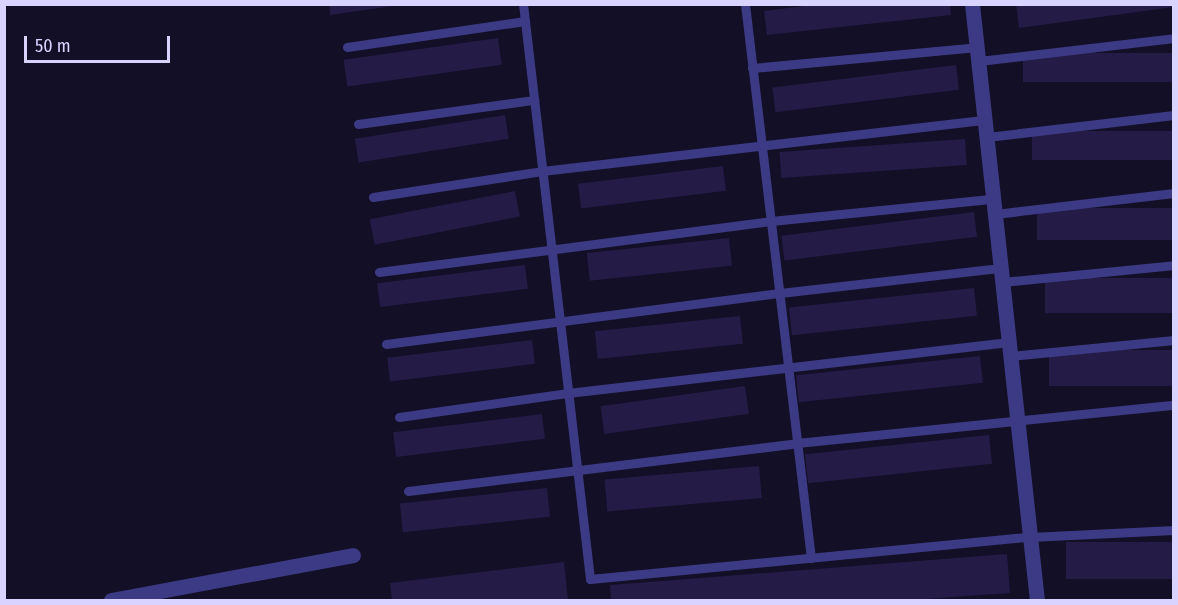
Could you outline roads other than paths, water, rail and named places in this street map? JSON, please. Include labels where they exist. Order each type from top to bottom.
[{"type":"street","points":[[972,4],[1037,600]]},
{"type":"street","points":[[111,600],[353,555]]},
{"type":"lane","points":[[523,4],[590,579],[1030,537],[1173,530]]},
{"type":"lane","points":[[745,4],[811,558]]},
{"type":"lane","points":[[347,46],[525,21]]},
{"type":"lane","points":[[752,68],[978,54],[1173,38]]},
{"type":"lane","points":[[358,124],[534,99]]},
{"type":"lane","points":[[987,137],[1173,115]]},
{"type":"lane","points":[[372,197],[542,171],[985,120]]},
{"type":"lane","points":[[379,272],[771,221],[1173,193]]},
{"type":"lane","points":[[386,344],[780,293],[1001,275],[1173,266]]},
{"type":"lane","points":[[399,417],[568,393],[788,366],[1010,349],[1173,340]]},
{"type":"lane","points":[[408,491],[798,443],[1173,405]]}]
